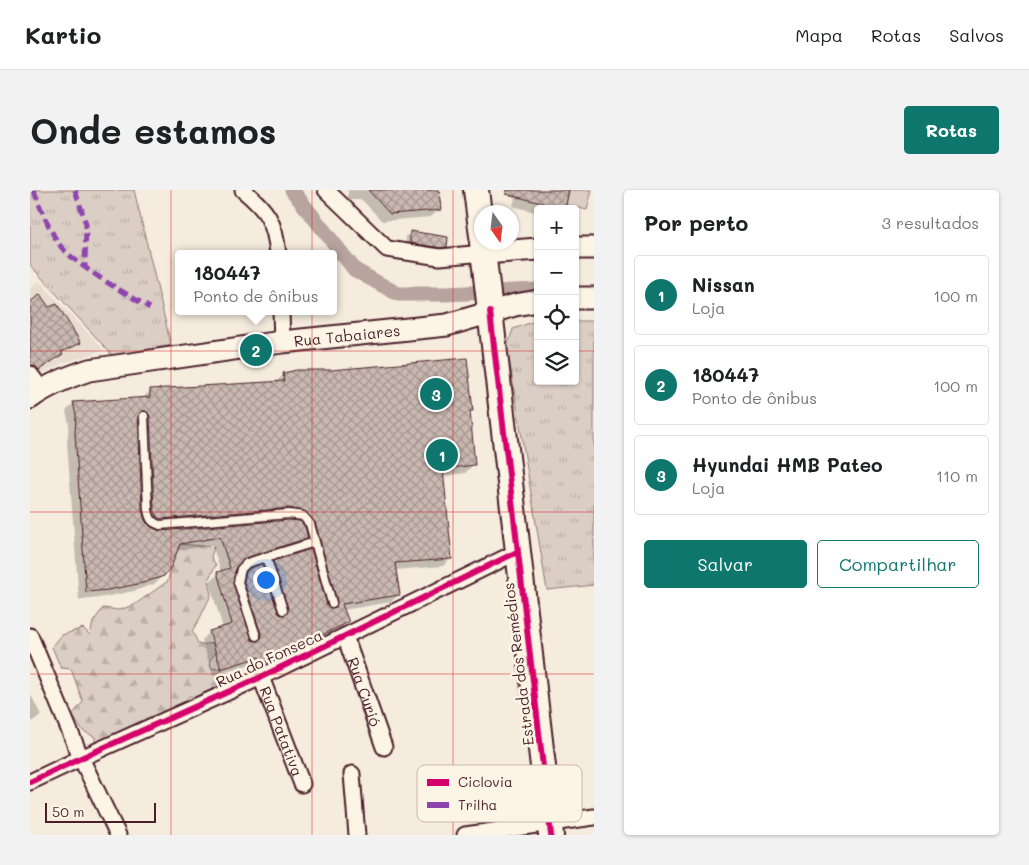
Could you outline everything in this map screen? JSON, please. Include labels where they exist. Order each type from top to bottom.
[{"type":"main road","name":"Estrada dos Remédios","points":[[476,190],[478,205]]},
{"type":"main road","points":[[579,248],[594,248]]},
{"type":"main road","points":[[519,249],[534,249]]},
{"type":"main road","name":"Estrada dos Remédios","points":[[483,250],[542,765]]},
{"type":"main road","points":[[579,298],[594,298]]},
{"type":"main road","name":"Rua Tabaiares","points":[[34,387],[89,370],[282,342],[447,325],[490,305],[515,305],[534,302]]},
{"type":"street","points":[[243,190],[266,211],[271,221],[277,250]]},
{"type":"street","points":[[326,190],[387,248],[440,257],[483,250]]},
{"type":"street","points":[[281,315],[282,342]]},
{"type":"street","name":"Rua do Fonseca","points":[[30,782],[260,677],[517,552]]},
{"type":"street","name":"Rua Curió","points":[[345,636],[384,747]]},
{"type":"street","points":[[31,642],[81,758],[118,835]]},
{"type":"street","name":"Rua Patativa","points":[[260,677],[302,784]]},
{"type":"street","points":[[352,774],[357,835]]},
{"type":"street","points":[[465,835],[550,828],[572,822]]},
{"type":"lane","points":[[144,416],[148,510],[150,520],[153,523],[160,525],[290,514],[303,516],[310,524],[332,603]]},
{"type":"lane","points":[[256,636],[238,582],[241,569],[247,563],[315,542]]},
{"type":"lane","points":[[266,557],[282,610]]},
{"type":"shaded area","points":[[39,281],[104,350],[63,363],[37,376],[30,366],[30,288]]},
{"type":"green space","points":[[30,190],[134,190],[171,345],[113,356],[30,265]]},
{"type":"green space","points":[[569,190],[592,190],[587,210],[579,208],[579,205],[566,205]]},
{"type":"green space","points":[[534,321],[534,385],[579,385],[579,321],[594,321],[594,585],[547,590],[507,347],[513,329]]},
{"type":"green space","points":[[180,544],[214,547],[211,557],[216,565],[208,580],[211,595],[192,631],[199,645],[213,643],[216,653],[210,660],[211,668],[221,669],[230,679],[223,692],[206,700],[189,696],[181,708],[95,744],[95,737],[83,731],[72,715],[83,702],[71,669],[61,668],[52,647],[62,635],[83,628],[90,635],[93,622],[103,608],[119,610],[134,605],[168,581]]},
{"type":"building","points":[[368,190],[439,190],[441,210],[390,214]]},
{"type":"building","points":[[507,190],[569,190],[566,205],[549,205],[506,194]]},
{"type":"building","points":[[410,231],[448,237],[447,247],[440,248],[410,243]]},
{"type":"building","points":[[40,294],[49,307],[57,304],[81,343],[61,352],[63,354],[39,370],[30,365],[30,302]]},
{"type":"building","points":[[467,358],[473,411],[470,411],[475,465],[443,469],[452,559],[395,563],[400,595],[342,604],[349,622],[261,664],[259,657],[221,669],[209,631],[232,624],[217,572],[230,568],[220,537],[180,544],[171,567],[164,576],[143,583],[86,592],[75,434],[76,415],[73,402],[150,397],[150,389],[284,381],[283,373],[297,370],[331,370]],"holes":[[[144,410],[150,416],[154,509],[157,517],[161,519],[289,508],[304,511],[315,522],[337,601],[336,607],[330,608],[327,605],[311,549],[273,561],[288,608],[287,613],[284,615],[278,612],[262,564],[250,568],[246,572],[244,582],[262,637],[258,641],[252,640],[233,584],[236,567],[245,558],[308,538],[305,527],[300,521],[289,520],[160,531],[151,527],[145,521],[142,510],[138,416]]]},
{"type":"waterway","points":[[292,190],[355,270],[398,294],[534,290]]},
{"type":"marked path","points":[[34,190],[55,238],[63,249],[93,273],[150,308]]},
{"type":"marked path","points":[[75,190],[86,224],[85,266]]},
{"type":"cycle path","points":[[490,312],[543,765]]},
{"type":"cycle path","points":[[30,782],[261,677],[517,552]]},
{"type":"cycle path","points":[[549,822],[551,835]]},
{"type":"place","name":"180447","points":[[256,350]]},
{"type":"place","name":"Hyundai HMB Pateo","points":[[436,394]]},
{"type":"place","name":"Nissan","points":[[442,455]]}]
